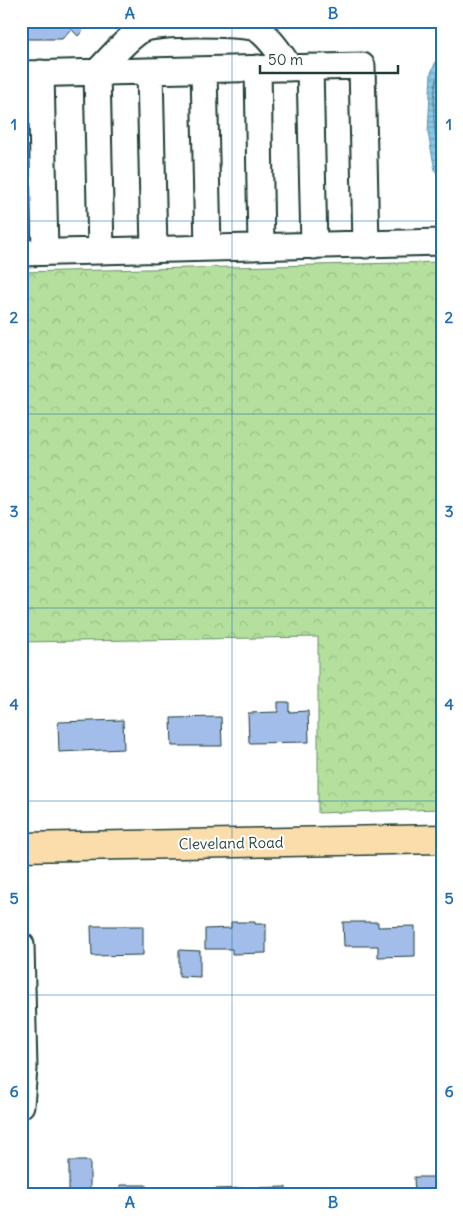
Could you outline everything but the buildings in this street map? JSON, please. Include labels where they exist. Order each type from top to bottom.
[{"type":"main road","name":"Cleveland Road","points":[[21,847],[442,839]]},
{"type":"street","points":[[101,251],[97,72],[143,28],[239,24],[256,28],[300,67],[314,246]]},
{"type":"street","points":[[366,245],[362,66],[31,73],[33,252],[366,245],[442,242]]},
{"type":"street","points":[[258,68],[261,247]]},
{"type":"street","points":[[204,70],[208,248]]},
{"type":"street","points":[[150,71],[154,250]]},
{"type":"street","points":[[21,946],[24,1069],[21,1105]]},
{"type":"green space","points":[[442,262],[442,809],[318,813],[318,637],[21,642],[21,272]]},
{"type":"water","points":[[442,47],[442,182],[435,170],[428,133],[431,73]]}]
